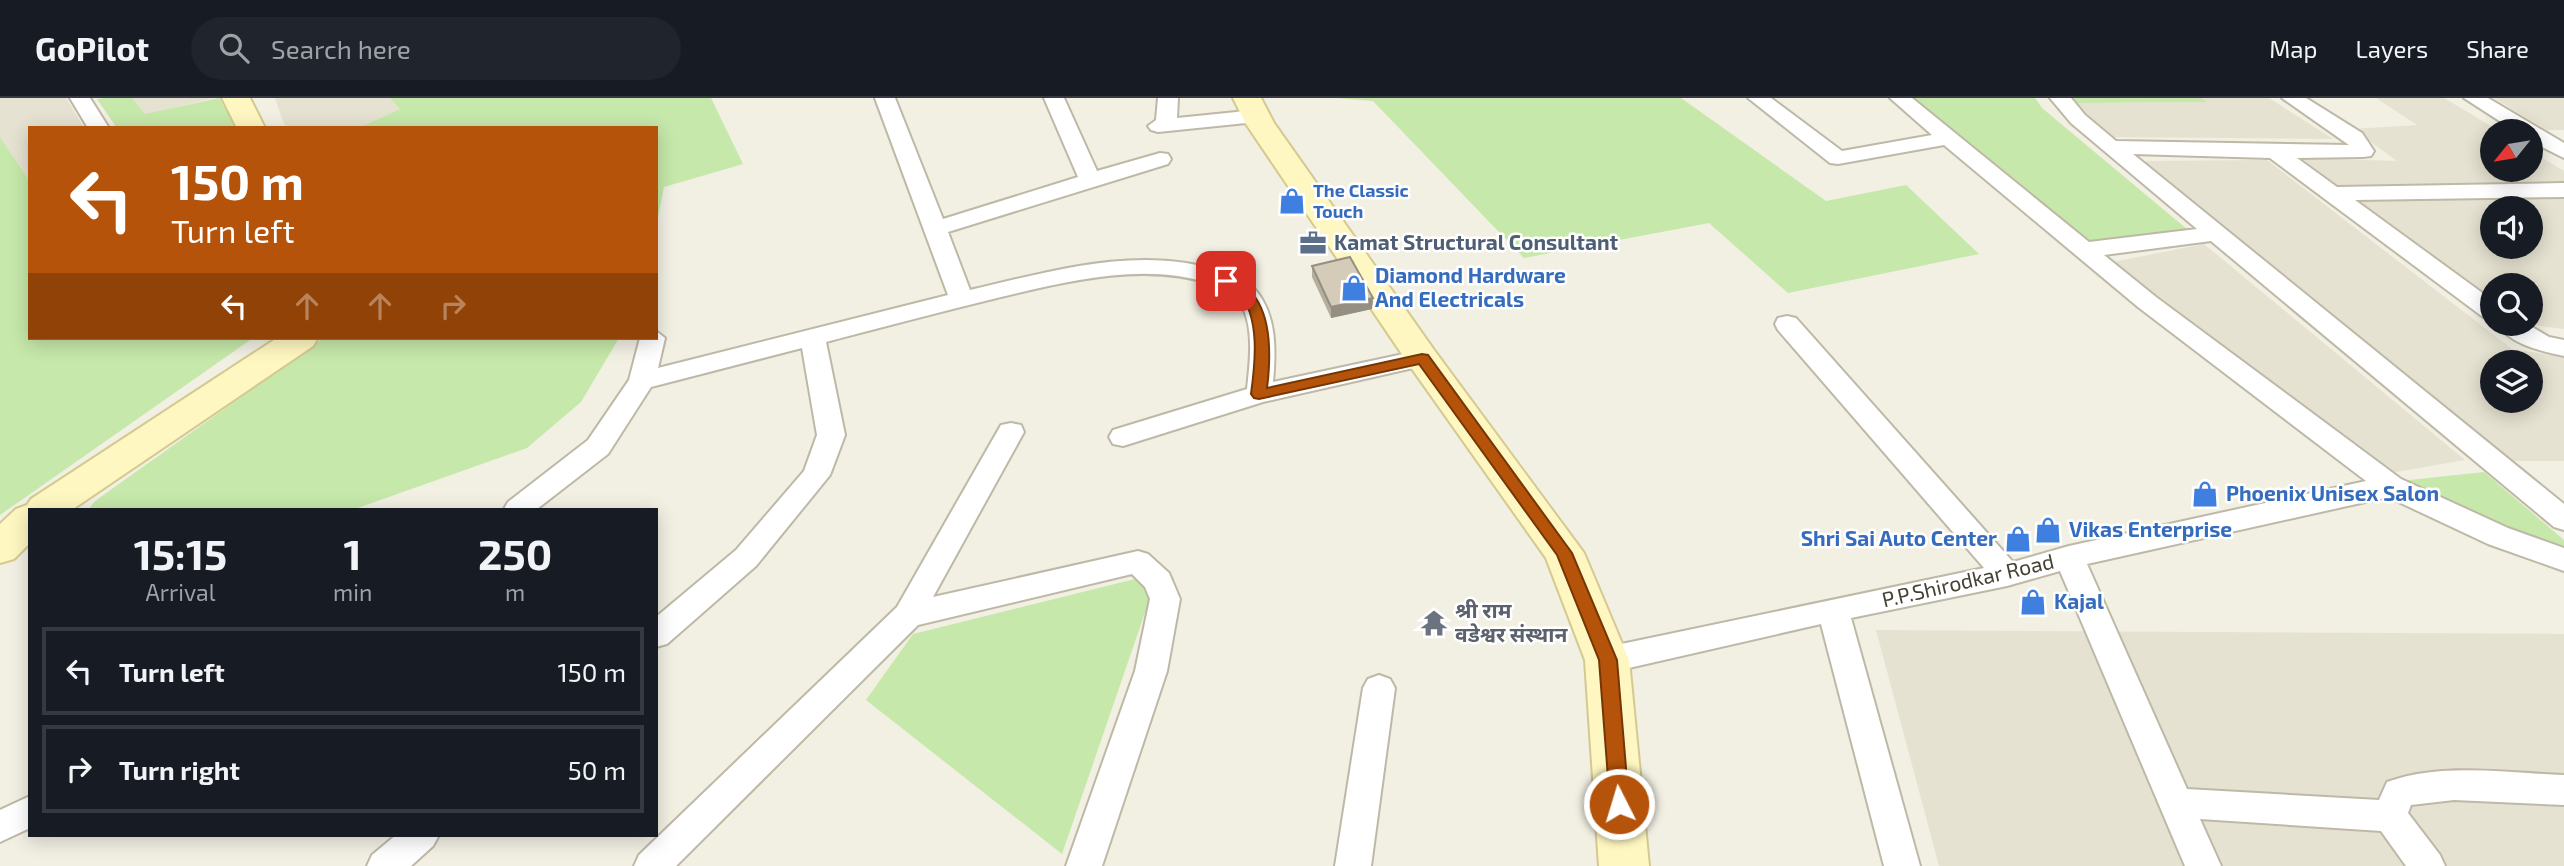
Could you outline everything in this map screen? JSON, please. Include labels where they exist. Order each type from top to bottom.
[{"type":"street","points":[[81,98],[98,126]]},
{"type":"street","points":[[236,98],[250,126]]},
{"type":"street","points":[[885,98],[962,299]]},
{"type":"street","points":[[1054,98],[1090,180]]},
{"type":"street","points":[[1168,98],[1162,125],[1252,107],[1422,358],[1564,553],[1608,660],[1625,866]]},
{"type":"street","points":[[1758,98],[1838,158],[1949,138]]},
{"type":"street","points":[[1900,98],[2147,302],[2390,486],[2498,536],[2564,560]]},
{"type":"street","points":[[2060,98],[2078,119],[2564,520]]},
{"type":"street","points":[[2111,146],[2275,152],[2363,151],[2355,137],[2292,98]]},
{"type":"street","points":[[2474,98],[2547,140]]},
{"type":"street","points":[[2275,152],[2480,303]]},
{"type":"street","points":[[934,229],[1160,159]]},
{"type":"street","points":[[2332,194],[2564,190]]},
{"type":"street","points":[[2084,250],[2216,234]]},
{"type":"street","points":[[642,381],[962,299],[1085,272],[1147,267],[1209,273],[1243,290],[1259,319],[1264,354],[1259,394]]},
{"type":"street","points":[[1787,324],[2007,575]]},
{"type":"street","points":[[2531,336],[2541,342],[2564,348]]},
{"type":"street","points":[[658,633],[746,558],[816,475],[831,435],[813,339]]},
{"type":"street","points":[[46,508],[298,340]]},
{"type":"street","points":[[519,508],[598,447],[642,381],[652,340]]},
{"type":"street","points":[[1123,437],[1259,394],[1422,358]]},
{"type":"street","points":[[652,866],[908,615],[1011,432]]},
{"type":"street","name":"P.P.Shirodkar Road","points":[[1608,660],[2007,575],[2069,557],[2390,486]]},
{"type":"street","points":[[0,548],[28,521]]},
{"type":"street","points":[[2069,557],[2203,866]]},
{"type":"street","points":[[908,615],[1138,562],[1158,581],[1164,599],[1151,671],[1084,866]]},
{"type":"street","points":[[1833,610],[1902,866]]},
{"type":"street","points":[[1353,866],[1379,688]]},
{"type":"street","points":[[2390,816],[2399,793],[2413,790],[2454,785],[2564,790]]},
{"type":"street","points":[[2176,803],[2390,816]]},
{"type":"street","points":[[0,827],[28,812]]},
{"type":"street","points":[[2390,816],[2427,866]]},
{"type":"street","points":[[385,866],[419,837]]},
{"type":"shaded area","points":[[0,98],[66,98],[83,126],[28,126],[28,179],[0,137]]},
{"type":"shaded area","points":[[132,98],[213,98],[145,115]]},
{"type":"shaded area","points":[[275,98],[390,98],[400,109],[362,126],[284,124]]},
{"type":"shaded area","points":[[2201,98],[2269,98],[2333,139],[2107,137],[2077,103],[2205,102]]},
{"type":"shaded area","points":[[2376,98],[2444,98],[2480,120],[2480,182],[2543,182],[2543,158],[2564,171],[2564,329],[2543,326],[2543,273],[2480,273],[2480,291],[2300,158],[2397,161],[2353,129],[2417,125]]},
{"type":"shaded area","points":[[2494,98],[2564,98],[2564,130],[2547,130],[2543,128],[2543,119],[2529,119]]},
{"type":"shaded area","points":[[2267,160],[2480,324],[2480,336],[2495,336],[2512,349],[2518,350],[2480,350],[2480,413],[2543,413],[2543,354],[2564,357],[2564,461],[2509,461],[2141,161]]},
{"type":"shaded area","points":[[2204,244],[2465,460],[2384,474],[2113,262]]},
{"type":"shaded area","points":[[1876,630],[2564,634],[2564,866],[1939,866]]},
{"type":"green space","points":[[132,98],[145,114],[219,98],[235,126],[116,126],[97,99]]},
{"type":"green space","points":[[390,98],[711,98],[743,164],[664,187],[658,217],[658,126],[362,126],[400,109]]},
{"type":"green space","points":[[1336,98],[1681,98],[1826,201],[1906,185],[1979,254],[1788,293],[1709,223],[1524,258],[1373,101]]},
{"type":"green space","points":[[1908,98],[2035,98],[2042,108],[2188,230],[2089,244]]},
{"type":"green space","points":[[2074,98],[2201,98],[2207,102],[2077,103]]},
{"type":"green space","points":[[0,137],[28,179],[28,340],[250,340],[0,515]]},
{"type":"green space","points":[[321,340],[618,340],[581,402],[527,448],[358,508],[90,508],[95,501]]},
{"type":"green space","points":[[2484,472],[2564,540],[2564,554],[2400,481]]},
{"type":"green space","points":[[1139,578],[1151,595],[1062,854],[866,700],[913,634]]},
{"type":"building","points":[[1350,257],[1373,298],[1331,307],[1312,266]]},
{"type":"place","name":"The Classic Touch","points":[[1292,201]]},
{"type":"place","name":"Kamat Structural Consultant","points":[[1313,243]]},
{"type":"place","name":"Diamond Hardware And Electricals","points":[[1354,288]]},
{"type":"place","name":"Phoenix Unisex Salon","points":[[2205,494]]},
{"type":"place","name":"Vikas Enterprise","points":[[2048,530]]},
{"type":"place","name":"Shri Sai Auto Center","points":[[2018,539]]},
{"type":"place","name":"Kajal","points":[[2033,602]]},
{"type":"place","name":"श्री राम वडेश्वर संस्थान","points":[[1434,623]]},
{"type":"route","points":[[1226,281],[1243,290],[1259,319],[1264,354],[1259,394],[1422,358],[1564,553],[1608,660],[1619,804]]}]
